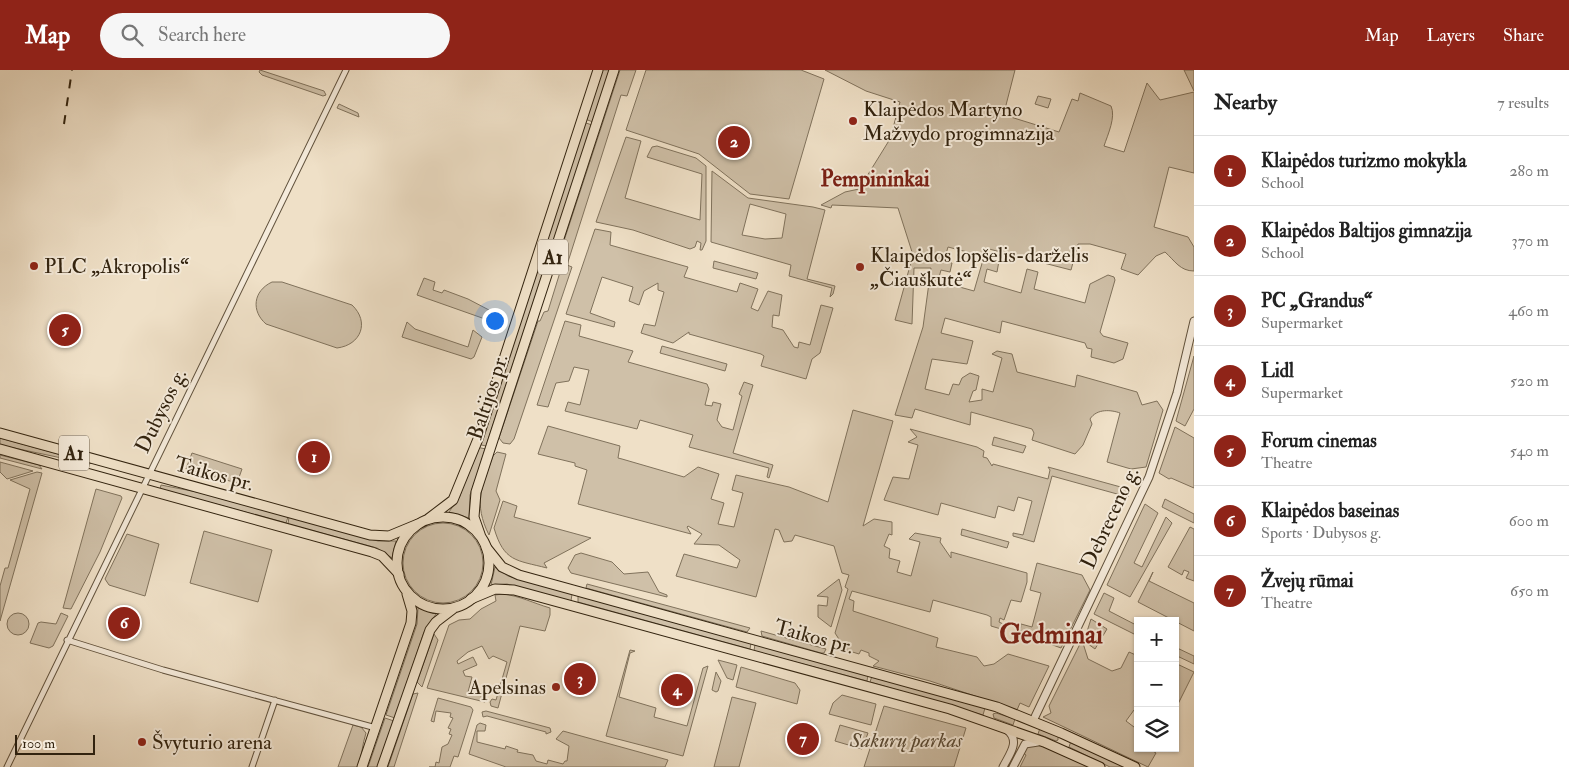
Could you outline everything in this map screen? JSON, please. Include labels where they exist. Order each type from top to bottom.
[{"type":"main road","name":"Baltijos pr.","points":[[428,519],[453,500],[478,439],[598,70]]},
{"type":"main road","name":"Baltijos pr.","points":[[482,537],[474,517],[476,492],[614,70]]},
{"type":"main road","name":"Taikos pr.","points":[[0,433],[370,535],[389,536],[418,524]]},
{"type":"main road","name":"Taikos pr.","points":[[0,449],[372,552],[382,556],[399,574]]},
{"type":"main road","name":"A1","points":[[440,517],[461,520],[482,537],[486,546],[489,559],[488,572],[483,584],[470,599],[458,606],[432,607],[416,600],[404,586],[399,574],[398,551],[406,536],[418,524],[428,519],[440,517]]},
{"type":"main road","name":"Taikos pr.","points":[[486,546],[502,567],[519,575],[997,707],[1061,733],[1135,767]]},
{"type":"main road","points":[[362,767],[411,623],[410,603],[404,586]]},
{"type":"main road","name":"Taikos pr.","points":[[470,599],[494,589],[514,590],[908,697],[1001,725],[1055,746],[1100,767]]},
{"type":"main road","points":[[382,767],[430,630],[444,614],[458,606]]},
{"type":"main road","points":[[991,722],[988,712],[997,707]]},
{"type":"main road","points":[[1055,746],[1062,745],[1065,742],[1061,733]]},
{"type":"street","name":"Dubysos g.","points":[[7,767],[67,640],[346,70]]},
{"type":"street","name":"Debreceno g.","points":[[1033,721],[1149,477],[1177,393],[1194,321]]},
{"type":"street","points":[[67,640],[162,670],[376,728]]},
{"type":"street","points":[[252,767],[275,700]]},
{"type":"street","points":[[1001,725],[1014,739],[1012,750],[1003,767]]},
{"type":"street","points":[[1013,767],[1025,744],[1044,742]]},
{"type":"green space","points":[[260,70],[324,91],[326,95],[323,96],[262,75],[259,72]]},
{"type":"green space","points":[[600,70],[610,70],[593,122],[585,119]]},
{"type":"green space","points":[[620,70],[636,70],[627,96],[621,95],[567,265],[572,267],[514,439],[510,444],[503,443],[499,438],[538,321],[540,321],[544,312],[548,311],[561,269],[557,262]]},
{"type":"green space","points":[[646,70],[801,70],[824,79],[789,199],[750,194],[699,154],[626,130]]},
{"type":"green space","points":[[825,70],[1015,70],[1005,109],[1001,114],[1059,132],[1072,99],[1078,101],[1080,93],[1111,106],[1113,115],[1104,146],[1124,152],[1147,83],[1160,100],[1194,92],[1194,173],[1169,167],[1154,227],[1188,237],[1194,247],[1194,271],[1181,267],[1165,252],[1156,256],[1138,275],[1121,269],[1126,254],[1090,244],[1078,244],[1071,270],[989,249],[979,255],[948,247],[944,261],[952,263],[950,272],[941,270],[938,281],[974,291],[983,260],[987,258],[999,261],[997,272],[987,269],[984,282],[1021,293],[1027,269],[1038,272],[1034,289],[1085,303],[1090,284],[1108,275],[1114,277],[1115,280],[1100,332],[1103,336],[1128,343],[1123,359],[1114,363],[1091,357],[1092,349],[1087,348],[1085,343],[1002,321],[1000,333],[945,318],[941,333],[973,341],[967,364],[932,359],[925,389],[949,395],[953,384],[959,385],[962,378],[970,373],[979,376],[976,390],[973,391],[969,402],[982,400],[982,389],[993,392],[1002,358],[992,354],[997,351],[1012,354],[1017,372],[1075,387],[1077,375],[1137,392],[1142,405],[1157,401],[1163,410],[1146,467],[1131,469],[1107,462],[1120,413],[1113,411],[1100,411],[1093,415],[1090,419],[1092,424],[1083,445],[1075,454],[1032,440],[1034,433],[1032,429],[971,412],[970,425],[915,409],[912,418],[895,415],[923,327],[931,268],[914,268],[912,324],[895,320],[913,255],[898,208],[832,205],[831,208],[821,205],[845,192],[859,189],[890,139],[900,102],[866,91]]},
{"type":"green space","points":[[1184,70],[1194,70],[1194,91]]},
{"type":"green space","points":[[1038,96],[1051,99],[1048,108],[1035,104]]},
{"type":"green space","points":[[339,104],[358,113],[359,117],[337,108]]},
{"type":"green space","points":[[583,122],[592,125],[486,446],[477,444]]},
{"type":"green space","points":[[626,137],[641,141],[625,198],[700,220],[702,174],[647,157],[652,147],[657,146],[696,158],[706,166],[706,241],[702,250],[700,250],[701,243],[697,241],[695,247],[690,249],[633,230],[596,222]]},
{"type":"green space","points":[[712,171],[748,198],[825,210],[807,279],[835,286],[833,294],[830,297],[832,288],[789,276],[791,265],[711,242]],"holes":[[[750,204],[786,214],[782,238],[765,239],[742,235]]]},
{"type":"green space","points":[[595,229],[611,232],[610,245],[688,267],[684,277],[737,292],[740,283],[758,289],[751,308],[758,311],[768,291],[782,295],[779,316],[773,315],[772,327],[783,330],[794,347],[798,348],[799,342],[810,345],[821,305],[833,308],[820,353],[812,359],[806,379],[761,366],[764,356],[761,354],[689,334],[689,332],[673,343],[641,333],[644,324],[655,326],[664,292],[658,290],[658,283],[644,291],[639,305],[629,301],[633,287],[602,277],[590,313],[615,322],[614,327],[566,314]]},
{"type":"green space","points":[[714,261],[758,273],[756,279],[713,268]]},
{"type":"green space","points":[[424,278],[435,282],[433,290],[442,293],[444,290],[468,299],[489,310],[485,319],[417,295]]},
{"type":"green space","points":[[272,282],[282,282],[352,305],[361,318],[360,332],[357,338],[345,346],[337,348],[266,324],[258,313],[256,302],[261,291]]},
{"type":"green space","points":[[565,321],[581,325],[579,336],[633,351],[628,362],[707,384],[709,389],[705,405],[712,406],[713,402],[721,404],[717,420],[722,427],[733,430],[742,396],[739,394],[744,382],[753,385],[733,453],[773,465],[769,478],[767,477],[769,468],[689,447],[693,435],[640,420],[637,429],[565,411],[568,402],[580,405],[589,370],[574,367],[569,381],[556,383],[548,407],[537,405]]},
{"type":"green space","points":[[407,322],[415,329],[468,347],[473,330],[482,337],[474,357],[471,359],[402,337]]},
{"type":"green space","points":[[662,346],[727,364],[725,371],[660,353]]},
{"type":"green space","points":[[1194,356],[1194,409],[1185,426],[1176,421]]},
{"type":"green space","points":[[853,410],[893,421],[863,526],[874,519],[892,522],[892,535],[889,534],[884,546],[890,549],[889,558],[900,561],[897,572],[911,576],[920,542],[909,539],[915,533],[941,538],[940,542],[951,558],[951,552],[1027,573],[1027,582],[1021,602],[1011,600],[1004,620],[1000,618],[999,622],[1003,624],[1001,629],[991,626],[991,617],[987,615],[933,600],[930,612],[852,591],[849,599],[854,601],[853,611],[938,638],[936,647],[977,657],[984,666],[994,664],[1008,654],[1049,666],[1029,707],[1020,703],[1017,710],[930,681],[873,666],[879,661],[869,656],[869,653],[861,650],[859,654],[846,650],[835,633],[848,589],[845,587],[849,575],[842,573],[834,546],[795,535],[792,541],[784,542],[779,530],[775,529],[756,597],[676,576],[684,554],[737,568],[740,560],[719,545],[694,544],[702,534],[688,526],[691,534],[578,504],[587,470],[575,466],[575,463],[538,454],[548,426],[620,446],[618,458],[684,477],[698,467],[719,474],[711,499],[724,503],[718,524],[734,527],[743,493],[732,490],[736,475],[789,487],[828,502]]},
{"type":"green space","points":[[1175,427],[1194,438],[1194,488],[1171,478],[1169,479],[1159,473]]},
{"type":"green space","points":[[910,429],[977,447],[984,451],[983,457],[987,458],[992,466],[993,464],[1048,479],[1050,470],[1048,467],[1128,489],[1128,497],[1052,476],[1034,542],[1013,536],[1013,533],[1023,535],[1032,501],[1018,497],[1014,511],[998,506],[995,518],[941,503],[938,515],[884,500],[893,477],[909,479],[918,445],[908,442],[917,437]]},
{"type":"green space","points":[[994,437],[1026,446],[1023,453],[992,445]]},
{"type":"green space","points":[[0,438],[91,463],[0,445]]},
{"type":"green space","points":[[476,447],[486,449],[470,495],[469,518],[449,512],[460,496]]},
{"type":"green space","points":[[497,452],[506,454],[496,491],[500,500],[489,535],[481,514],[480,504],[485,477],[493,456]]},
{"type":"green space","points":[[192,453],[242,469],[237,483],[186,469]]},
{"type":"green space","points":[[0,455],[39,465],[42,469],[0,458]]},
{"type":"green space","points":[[0,462],[33,471],[7,479],[0,472]]},
{"type":"green space","points":[[37,472],[42,473],[0,621],[0,586],[5,568],[8,568],[30,489],[10,480]]},
{"type":"green space","points":[[161,485],[202,493],[288,517],[286,523],[160,489]]},
{"type":"green space","points":[[96,489],[121,496],[122,498],[100,552],[71,609],[63,608]]},
{"type":"green space","points":[[1165,499],[1194,514],[1194,523],[1162,507]]},
{"type":"green space","points":[[503,501],[517,506],[514,517],[591,538],[544,563],[547,568],[519,561],[502,547],[494,528]]},
{"type":"green space","points":[[1145,504],[1158,513],[1134,563],[1142,567],[1166,517],[1172,523],[1130,597],[1107,585]]},
{"type":"green space","points":[[289,517],[378,541],[396,541],[392,558],[377,548],[288,524]]},
{"type":"green space","points":[[443,523],[458,526],[471,535],[480,548],[483,563],[480,578],[471,591],[458,600],[443,603],[428,600],[415,591],[406,578],[403,563],[406,548],[415,535],[428,526]]},
{"type":"green space","points":[[1190,527],[1194,529],[1194,581],[1186,578],[1189,572],[1184,570],[1182,575],[1168,567]]},
{"type":"green space","points":[[962,529],[1009,542],[1007,548],[961,535]]},
{"type":"green space","points":[[204,531],[272,550],[258,602],[190,583]]},
{"type":"green space","points":[[127,534],[159,544],[145,596],[109,585],[105,579]]},
{"type":"green space","points":[[581,553],[612,562],[624,574],[648,572],[659,592],[667,595],[667,597],[571,573],[568,568],[575,555]]},
{"type":"green space","points":[[1037,563],[1082,575],[1090,590],[1061,648],[1020,633],[1021,624],[1032,627],[1041,593],[1030,590]]},
{"type":"green space","points":[[495,567],[508,576],[572,594],[571,601],[507,584],[491,585]]},
{"type":"green space","points":[[1153,572],[1149,581],[1194,603],[1194,631],[1179,623],[1179,617],[1167,617],[1138,602]]},
{"type":"green space","points":[[839,579],[842,590],[831,627],[818,617],[818,605],[827,606],[828,597],[817,596]]},
{"type":"green space","points":[[587,584],[750,628],[747,632],[586,588]]},
{"type":"green space","points":[[1104,593],[1114,598],[1109,611],[1134,624],[1134,634],[1094,614]]},
{"type":"green space","points":[[503,594],[550,608],[550,615],[545,631],[520,626],[498,708],[491,706],[490,702],[492,699],[496,700],[507,662],[493,656],[489,659],[482,646],[468,652],[457,661],[458,664],[473,657],[477,665],[463,671],[465,676],[472,677],[468,692],[485,697],[485,702],[427,688],[449,625],[459,620],[470,619],[481,609],[496,601],[495,595]]},
{"type":"green space","points":[[578,595],[751,643],[750,649],[578,602]]},
{"type":"green space","points":[[418,608],[436,614],[424,632],[395,718],[386,715],[417,624]]},
{"type":"green space","points":[[14,613],[22,613],[29,620],[29,628],[22,635],[14,635],[7,628],[7,620]]},
{"type":"green space","points":[[61,613],[68,616],[53,646],[49,648],[30,643],[38,623],[56,624]]},
{"type":"green space","points":[[1091,619],[1107,629],[1095,649],[1084,641]]},
{"type":"green space","points":[[761,631],[826,649],[824,653],[821,653],[762,636]]},
{"type":"green space","points":[[434,634],[438,640],[422,687],[417,682]]},
{"type":"green space","points":[[1082,640],[1088,659],[1112,671],[1121,668],[1129,652],[1134,654],[1134,710],[1126,721],[1134,727],[1134,752],[1156,753],[1148,767],[1043,717],[1051,713],[1049,706]]},
{"type":"green space","points":[[755,644],[868,675],[867,681],[754,651]]},
{"type":"green space","points":[[1179,649],[1194,656],[1194,664],[1179,657]]},
{"type":"green space","points":[[630,650],[635,651],[630,653],[619,697],[656,708],[654,717],[687,726],[703,668],[708,666],[683,756],[606,736]]},
{"type":"green space","points":[[718,660],[737,665],[733,680],[727,678]]},
{"type":"green space","points":[[1179,665],[1194,672],[1179,702]]},
{"type":"green space","points":[[741,667],[795,683],[800,690],[797,704],[736,687]]},
{"type":"green space","points":[[716,672],[721,681],[716,692],[712,690]]},
{"type":"green space","points":[[872,676],[985,708],[983,715],[870,682]]},
{"type":"green space","points":[[418,693],[394,767],[388,767],[413,694]]},
{"type":"green space","points":[[842,695],[876,704],[871,725],[829,714],[833,703]]},
{"type":"green space","points":[[732,697],[756,703],[739,767],[714,767]]},
{"type":"green space","points":[[438,698],[471,707],[473,710],[458,757],[454,756],[450,767],[435,767],[436,762],[439,763],[442,747],[448,744],[452,735],[449,734],[451,729],[448,728],[453,718],[450,717],[451,713],[436,711],[434,722],[431,721]]},
{"type":"green space","name":"Sakurų parkas","points":[[884,706],[966,728],[954,767],[864,767]]},
{"type":"green space","points":[[486,711],[550,728],[551,732],[546,734],[546,732],[487,716],[483,717],[482,712]]},
{"type":"green space","points":[[996,713],[1015,719],[1013,725],[994,718],[993,714]]},
{"type":"green space","points":[[385,718],[394,721],[378,767],[368,767]]},
{"type":"green space","points":[[480,723],[486,725],[485,731],[477,731],[477,742],[505,749],[506,746],[518,750],[517,752],[533,755],[536,761],[547,764],[548,760],[563,764],[567,761],[569,746],[556,739],[563,731],[668,760],[665,767],[506,767],[469,754],[477,725]]},
{"type":"green space","points":[[353,725],[361,727],[366,733],[358,767],[338,767]]},
{"type":"green space","points":[[840,725],[868,733],[862,749],[835,741]]},
{"type":"green space","points":[[1040,728],[1058,736],[1058,740],[1056,741],[1038,734]]},
{"type":"green space","points":[[1071,741],[1125,767],[1110,767],[1069,747]]},
{"type":"green space","points":[[1040,745],[1090,767],[1020,767],[1026,755],[1023,753],[1027,746]]},
{"type":"railway","points":[[64,124],[72,70]]},
{"type":"place","name":"Klaipėdos Martyno Mažvydo progimnazija","points":[[853,121]]},
{"type":"place","name":"Klaipėdos Baltijos gimnazija","points":[[734,142]]},
{"type":"place","name":"PLC „Akropolis“","points":[[34,266]]},
{"type":"place","name":"Klaipėdos lopšelis-darželis „Čiauškutė“","points":[[860,267]]},
{"type":"place","name":"Forum cinemas","points":[[65,330]]},
{"type":"place","name":"Klaipėdos turizmo mokykla","points":[[314,457]]},
{"type":"place","name":"Klaipėdos baseinas","points":[[124,623]]},
{"type":"place","name":"PC „Grandus“","points":[[580,679]]},
{"type":"place","name":"Apelsinas","points":[[556,687]]},
{"type":"place","name":"Lidl","points":[[677,690]]},
{"type":"place","name":"Žvejų rūmai","points":[[803,739]]},
{"type":"place","name":"Švyturio arena","points":[[142,742]]},
{"type":"district","name":"Pempininkai","points":[[875,179]]},
{"type":"district","name":"Gedminai","points":[[1051,635]]}]
